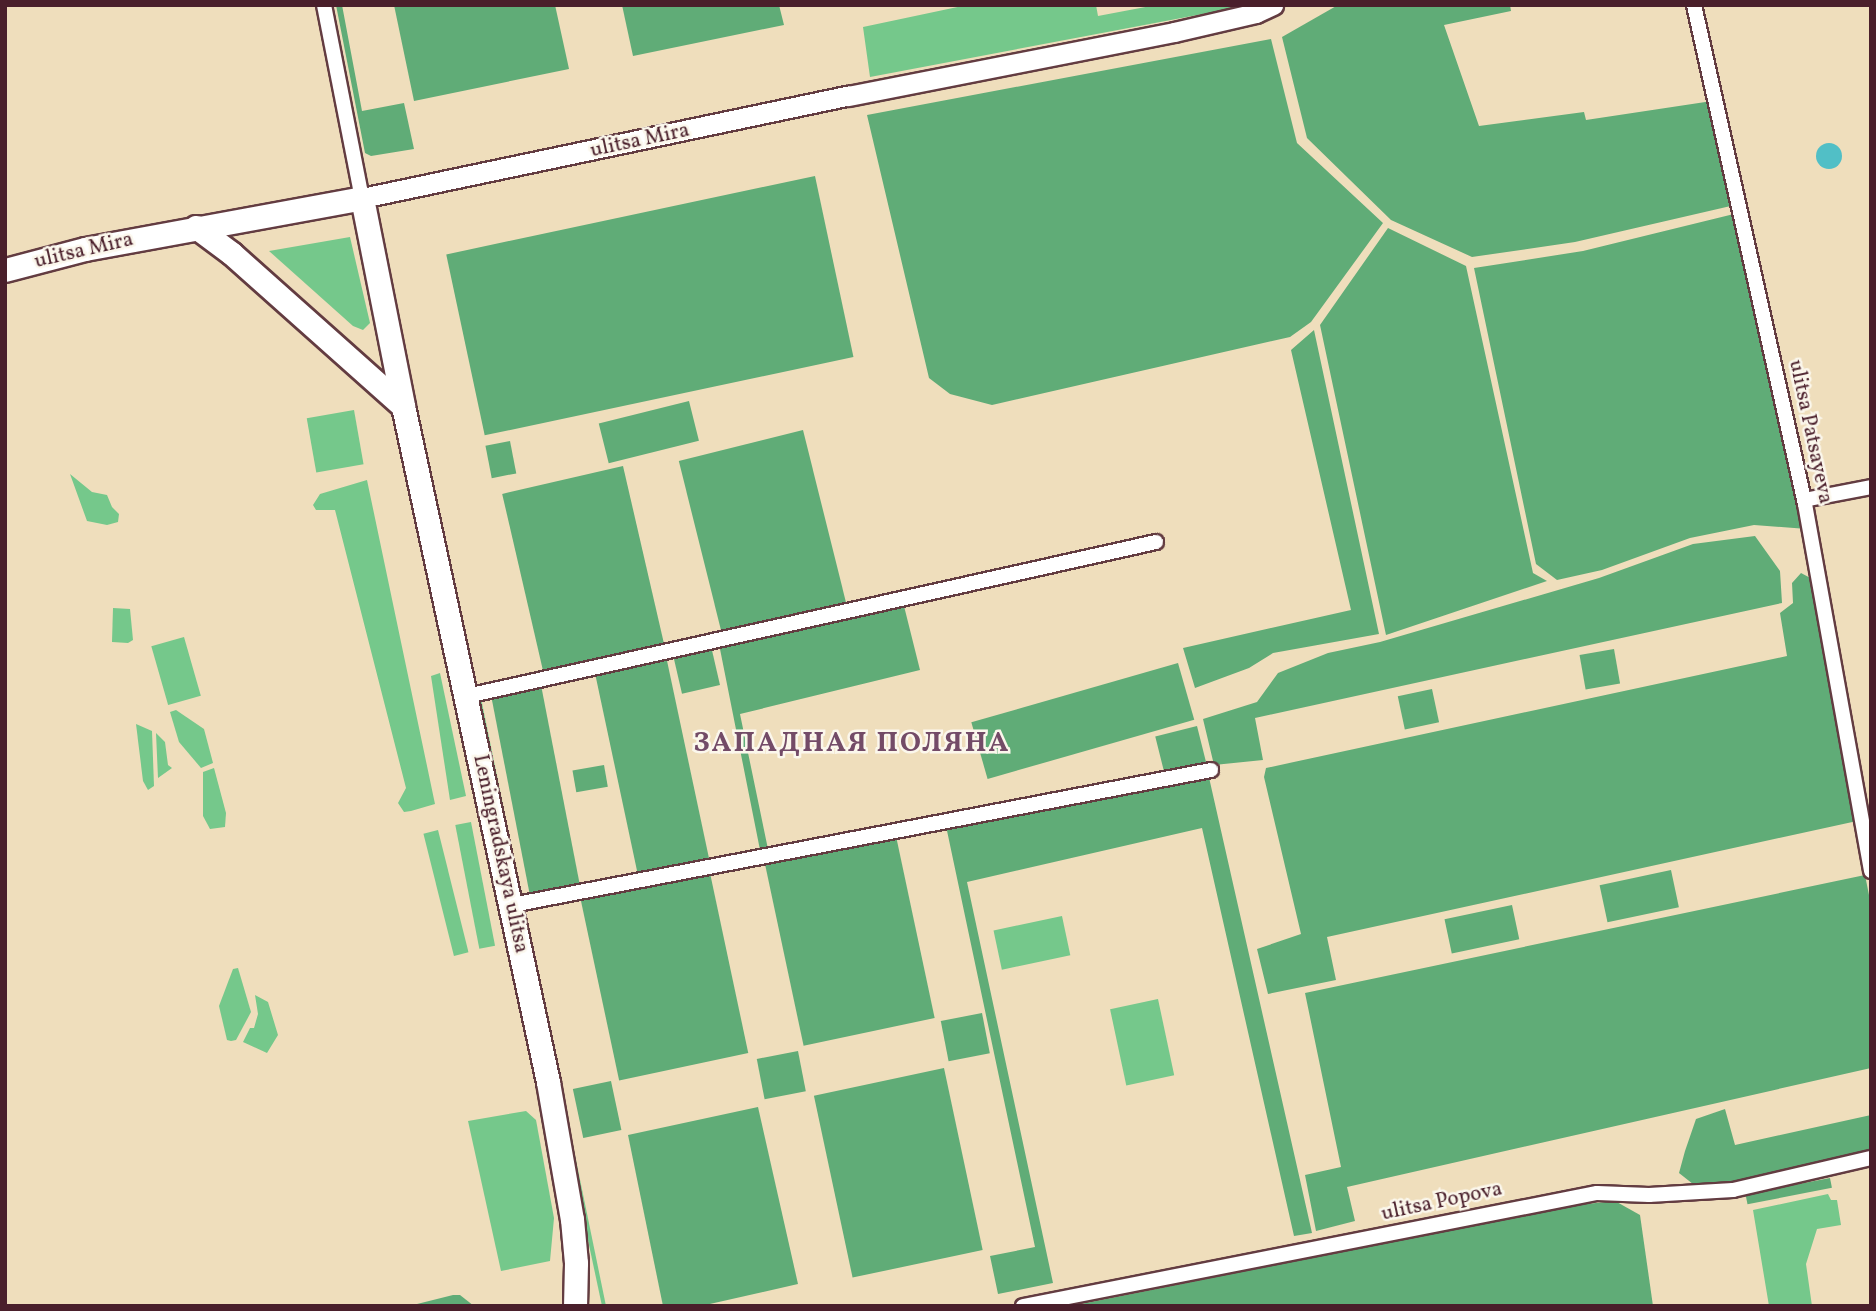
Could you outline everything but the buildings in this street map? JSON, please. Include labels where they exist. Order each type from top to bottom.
[{"type":"main road","name":"ulitsa Mira","points":[[5,270],[85,249],[362,198],[848,96],[1174,32],[1256,13],[1273,5]]},
{"type":"main road","name":"Leningradskaya ulitsa","points":[[362,198],[403,406],[512,905],[572,1219],[576,1263],[575,1306]]},
{"type":"main road","points":[[196,227],[231,253],[403,406]]},
{"type":"main road","points":[[340,350],[363,363],[374,363],[387,354],[390,337]]},
{"type":"street","points":[[324,5],[362,198]]},
{"type":"street","name":"ulitsa Patsayeva","points":[[1694,5],[1804,500],[1871,871]]},
{"type":"street","points":[[1804,500],[1871,487]]},
{"type":"street","points":[[467,696],[1156,542]]},
{"type":"street","points":[[512,905],[1211,770]]},
{"type":"street","name":"ulitsa Popova","points":[[1023,1306],[1597,1193],[1649,1195],[1733,1190],[1871,1158]]},
{"type":"green space","points":[[336,5],[342,5],[362,111],[404,103],[414,149],[371,156],[365,153]]},
{"type":"green space","points":[[394,5],[555,5],[569,69],[414,101]]},
{"type":"green space","points":[[622,5],[779,5],[784,25],[633,56]]},
{"type":"green space","points":[[967,5],[1096,5],[1098,16],[1156,5],[1245,6],[870,77],[863,27]]},
{"type":"green space","points":[[1338,5],[1510,5],[1511,11],[1444,25],[1479,126],[1584,112],[1586,120],[1712,101],[1735,205],[1575,242],[1472,257],[1391,220],[1307,138],[1282,37]]},
{"type":"green space","points":[[1271,39],[1297,143],[1383,223],[1311,322],[1290,337],[992,405],[950,394],[929,378],[867,115]]},
{"type":"green space","points":[[815,176],[853,357],[485,435],[446,254]]},
{"type":"green space","points":[[1738,213],[1807,529],[1754,525],[1690,538],[1602,570],[1557,580],[1536,564],[1474,268],[1583,251]]},
{"type":"green space","points":[[1388,228],[1466,266],[1533,573],[1547,581],[1386,635],[1320,325]]},
{"type":"green space","points":[[350,237],[370,323],[363,330],[353,326],[269,251]]},
{"type":"green space","points":[[1314,330],[1379,634],[1273,653],[1249,668],[1195,688],[1183,648],[1351,610],[1291,350]]},
{"type":"green space","points":[[689,401],[699,441],[609,463],[599,423]]},
{"type":"green space","points":[[354,410],[364,464],[316,472],[307,418]]},
{"type":"green space","points":[[803,430],[847,607],[723,638],[679,461]]},
{"type":"green space","points":[[510,441],[516,473],[492,478],[485,446]]},
{"type":"green space","points":[[623,466],[666,650],[545,678],[502,494]]},
{"type":"green space","points":[[70,474],[92,492],[107,495],[112,507],[119,514],[118,522],[107,525],[87,521]]},
{"type":"green space","points":[[367,480],[435,804],[404,812],[398,803],[406,788],[335,510],[316,510],[313,505],[320,494]]},
{"type":"green space","points":[[1755,536],[1780,571],[1782,603],[1255,718],[1263,760],[1214,765],[1203,719],[1257,702],[1278,673],[1328,653],[1380,642],[1599,578],[1693,544]]},
{"type":"green space","points":[[1801,573],[1816,581],[1857,821],[1327,937],[1336,980],[1268,994],[1257,949],[1301,934],[1264,777],[1266,768],[1787,656],[1780,613],[1793,603],[1792,583]]},
{"type":"green space","points":[[903,602],[920,670],[740,714],[769,854],[761,855],[719,644]]},
{"type":"green space","points":[[113,608],[130,609],[133,640],[128,643],[112,642]]},
{"type":"green space","points":[[184,637],[201,696],[168,705],[151,646]]},
{"type":"green space","points":[[711,646],[720,685],[682,694],[673,655]]},
{"type":"green space","points":[[1614,649],[1620,683],[1586,690],[1580,655]]},
{"type":"green space","points":[[666,656],[711,866],[639,881],[595,671]]},
{"type":"green space","points":[[1178,663],[1194,720],[988,779],[971,722]]},
{"type":"green space","points":[[440,673],[466,796],[450,800],[431,676]]},
{"type":"green space","points":[[541,685],[581,890],[531,900],[491,695]]},
{"type":"green space","points":[[1432,689],[1439,722],[1405,730],[1398,696]]},
{"type":"green space","points":[[481,698],[606,1306],[602,1306],[473,700]]},
{"type":"green space","points":[[176,710],[204,729],[213,763],[201,768],[179,742],[170,712]]},
{"type":"green space","points":[[136,724],[152,731],[154,786],[148,790],[143,781]]},
{"type":"green space","points":[[1197,726],[1207,767],[1165,777],[1155,736]]},
{"type":"green space","points":[[156,733],[165,742],[168,765],[172,768],[158,778]]},
{"type":"green space","points":[[604,765],[608,787],[576,792],[572,771]]},
{"type":"green space","points":[[214,768],[226,813],[225,827],[210,829],[203,816],[203,772]]},
{"type":"green space","points":[[1208,773],[1312,1233],[1294,1236],[1202,828],[967,882],[1053,1283],[998,1294],[990,1256],[1035,1247],[946,826]]},
{"type":"green space","points":[[471,822],[495,946],[479,949],[455,825]]},
{"type":"green space","points":[[438,830],[468,952],[454,956],[423,834]]},
{"type":"green space","points":[[896,836],[935,1018],[804,1046],[765,864]]},
{"type":"green space","points":[[1671,870],[1679,907],[1607,922],[1600,885]]},
{"type":"green space","points":[[710,873],[748,1053],[619,1080],[581,900]]},
{"type":"green space","points":[[1865,875],[1871,905],[1871,1068],[1347,1187],[1355,1221],[1316,1231],[1305,1175],[1341,1167],[1305,993]]},
{"type":"green space","points":[[1512,905],[1519,939],[1452,954],[1445,919]]},
{"type":"green space","points":[[1062,916],[1070,955],[1002,970],[994,931]]},
{"type":"green space","points":[[238,968],[251,1012],[236,1040],[231,1041],[227,1040],[219,1006],[233,969]]},
{"type":"green space","points":[[255,995],[268,1002],[278,1035],[267,1053],[243,1042],[250,1028],[254,1028],[258,1014]]},
{"type":"green space","points":[[1158,999],[1174,1075],[1126,1085],[1110,1009]]},
{"type":"green space","points":[[982,1013],[990,1053],[949,1061],[941,1021]]},
{"type":"green space","points":[[798,1051],[806,1091],[765,1099],[757,1059]]},
{"type":"green space","points":[[944,1068],[983,1250],[853,1278],[814,1096]]},
{"type":"green space","points":[[611,1081],[621,1130],[583,1138],[573,1089]]},
{"type":"green space","points":[[758,1107],[798,1284],[701,1306],[663,1306],[628,1135]]},
{"type":"green space","points":[[1725,1109],[1735,1145],[1871,1115],[1871,1154],[1736,1187],[1698,1188],[1679,1173],[1685,1151],[1696,1119]]},
{"type":"green space","points":[[526,1111],[536,1120],[554,1218],[550,1261],[501,1271],[468,1121]]},
{"type":"green space","points":[[1830,1178],[1832,1188],[1747,1204],[1746,1194]]},
{"type":"green space","points":[[1828,1194],[1831,1200],[1837,1200],[1841,1225],[1817,1229],[1806,1264],[1812,1306],[1769,1306],[1753,1210]]},
{"type":"green space","points":[[1615,1201],[1640,1215],[1653,1306],[1071,1306],[1577,1205]]},
{"type":"green space","points":[[453,1295],[460,1295],[474,1306],[409,1306]]},
{"type":"water","points":[[1829,143],[1838,147],[1842,156],[1838,165],[1829,169],[1820,165],[1816,156],[1820,147]]},
{"type":"district","name":"ЗАПАДНАЯ ПОЛЯНА","points":[[852,744]]}]
